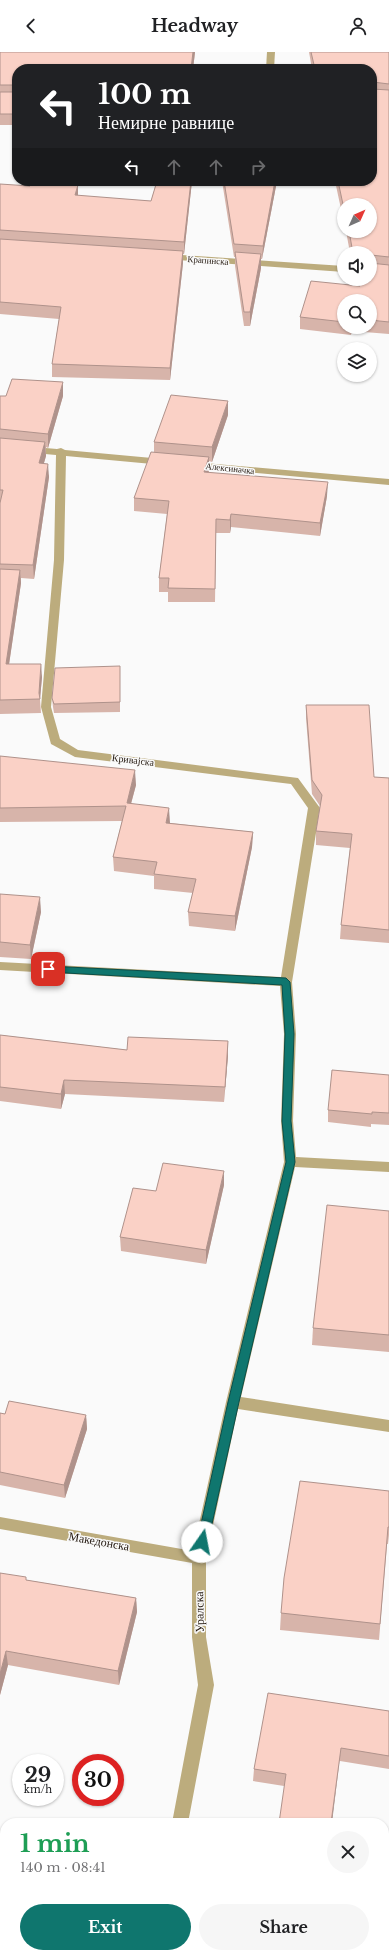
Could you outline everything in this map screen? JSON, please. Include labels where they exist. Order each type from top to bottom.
[{"type":"street","points":[[270,64],[271,52]]},
{"type":"street","name":"Крапинска","points":[[156,256],[337,269]]},
{"type":"street","points":[[0,447],[61,451],[170,462]]},
{"type":"street","name":"Кривајска","points":[[61,451],[59,560],[46,707],[55,741],[75,753],[294,781],[314,808],[286,982]]},
{"type":"street","name":"Алексиначка","points":[[186,464],[389,482]]},
{"type":"street","points":[[0,966],[286,982]]},
{"type":"street","name":"Уралска","points":[[181,1818],[206,1685],[199,1637],[199,1558],[233,1402],[290,1162],[287,1121],[290,1034],[286,982]]},
{"type":"street","points":[[290,1162],[389,1167]]},
{"type":"street","points":[[233,1402],[389,1426]]},
{"type":"street","name":"Македонска","points":[[0,1523],[199,1558]]},
{"type":"building","points":[[0,52],[193,52],[192,64],[12,64],[12,85],[0,85]]},
{"type":"building","points":[[311,52],[389,52],[389,84],[377,82],[377,64],[314,64]]},
{"type":"building","points":[[377,89],[389,90],[389,257],[377,256],[377,246],[352,246],[350,238],[377,238],[377,198],[342,198],[339,186],[377,186]]},
{"type":"building","points":[[0,92],[12,92],[12,114],[0,114]]},
{"type":"building","points":[[0,184],[12,186],[78,186],[75,195],[151,201],[156,186],[190,186],[184,242],[0,230]]},
{"type":"building","points":[[225,186],[274,186],[263,246],[234,244]]},
{"type":"building","points":[[0,239],[183,251],[170,368],[52,364],[61,307],[0,302]]},
{"type":"building","points":[[235,252],[261,254],[250,312],[244,312]]},
{"type":"building","points":[[377,264],[389,265],[389,322],[377,321],[377,294],[337,294],[337,321],[300,317],[311,281],[337,284],[337,286],[377,286]]},
{"type":"building","points":[[12,379],[63,382],[48,434],[0,429],[0,396],[6,396]]},
{"type":"building","points":[[171,395],[228,401],[212,447],[154,442]]},
{"type":"building","points":[[0,438],[45,442],[39,463],[48,464],[33,565],[0,564],[0,503],[3,490],[0,490]]},
{"type":"building","points":[[151,452],[209,457],[204,472],[328,482],[320,523],[231,514],[230,520],[216,519],[215,589],[168,588],[169,578],[159,578],[169,501],[134,498]]},
{"type":"building","points":[[0,569],[20,570],[6,664],[41,664],[40,699],[0,700]]},
{"type":"building","points":[[120,666],[120,702],[54,704],[52,698],[55,668]]},
{"type":"building","points":[[306,705],[369,705],[374,777],[389,778],[389,930],[341,925],[352,834],[316,831],[322,795],[312,780]]},
{"type":"building","points":[[0,756],[135,770],[127,803],[169,808],[166,823],[253,832],[235,916],[188,912],[196,879],[154,874],[157,862],[113,857],[126,806],[0,808]]},
{"type":"building","points":[[0,894],[40,897],[30,945],[0,942]]},
{"type":"building","points":[[0,1035],[127,1050],[128,1037],[228,1041],[225,1087],[64,1080],[61,1094],[0,1087]]},
{"type":"building","points":[[332,1070],[389,1075],[389,1113],[372,1112],[372,1114],[328,1110]]},
{"type":"building","points":[[163,1163],[224,1171],[206,1250],[120,1237],[133,1188],[156,1191]]},
{"type":"building","points":[[327,1205],[389,1211],[389,1335],[313,1328]]},
{"type":"building","points":[[9,1401],[86,1415],[64,1485],[0,1472],[0,1413],[5,1414]]},
{"type":"building","points":[[300,1481],[389,1491],[389,1527],[380,1624],[281,1613],[284,1578]]},
{"type":"building","points":[[0,1573],[26,1577],[26,1580],[136,1598],[118,1671],[6,1651],[0,1674]]},
{"type":"building","points":[[268,1693],[389,1711],[389,1756],[341,1748],[332,1818],[280,1818],[286,1774],[254,1769]]},
{"type":"route","points":[[48,969],[286,982],[290,1034],[287,1121],[290,1162],[233,1402],[202,1542]]}]
